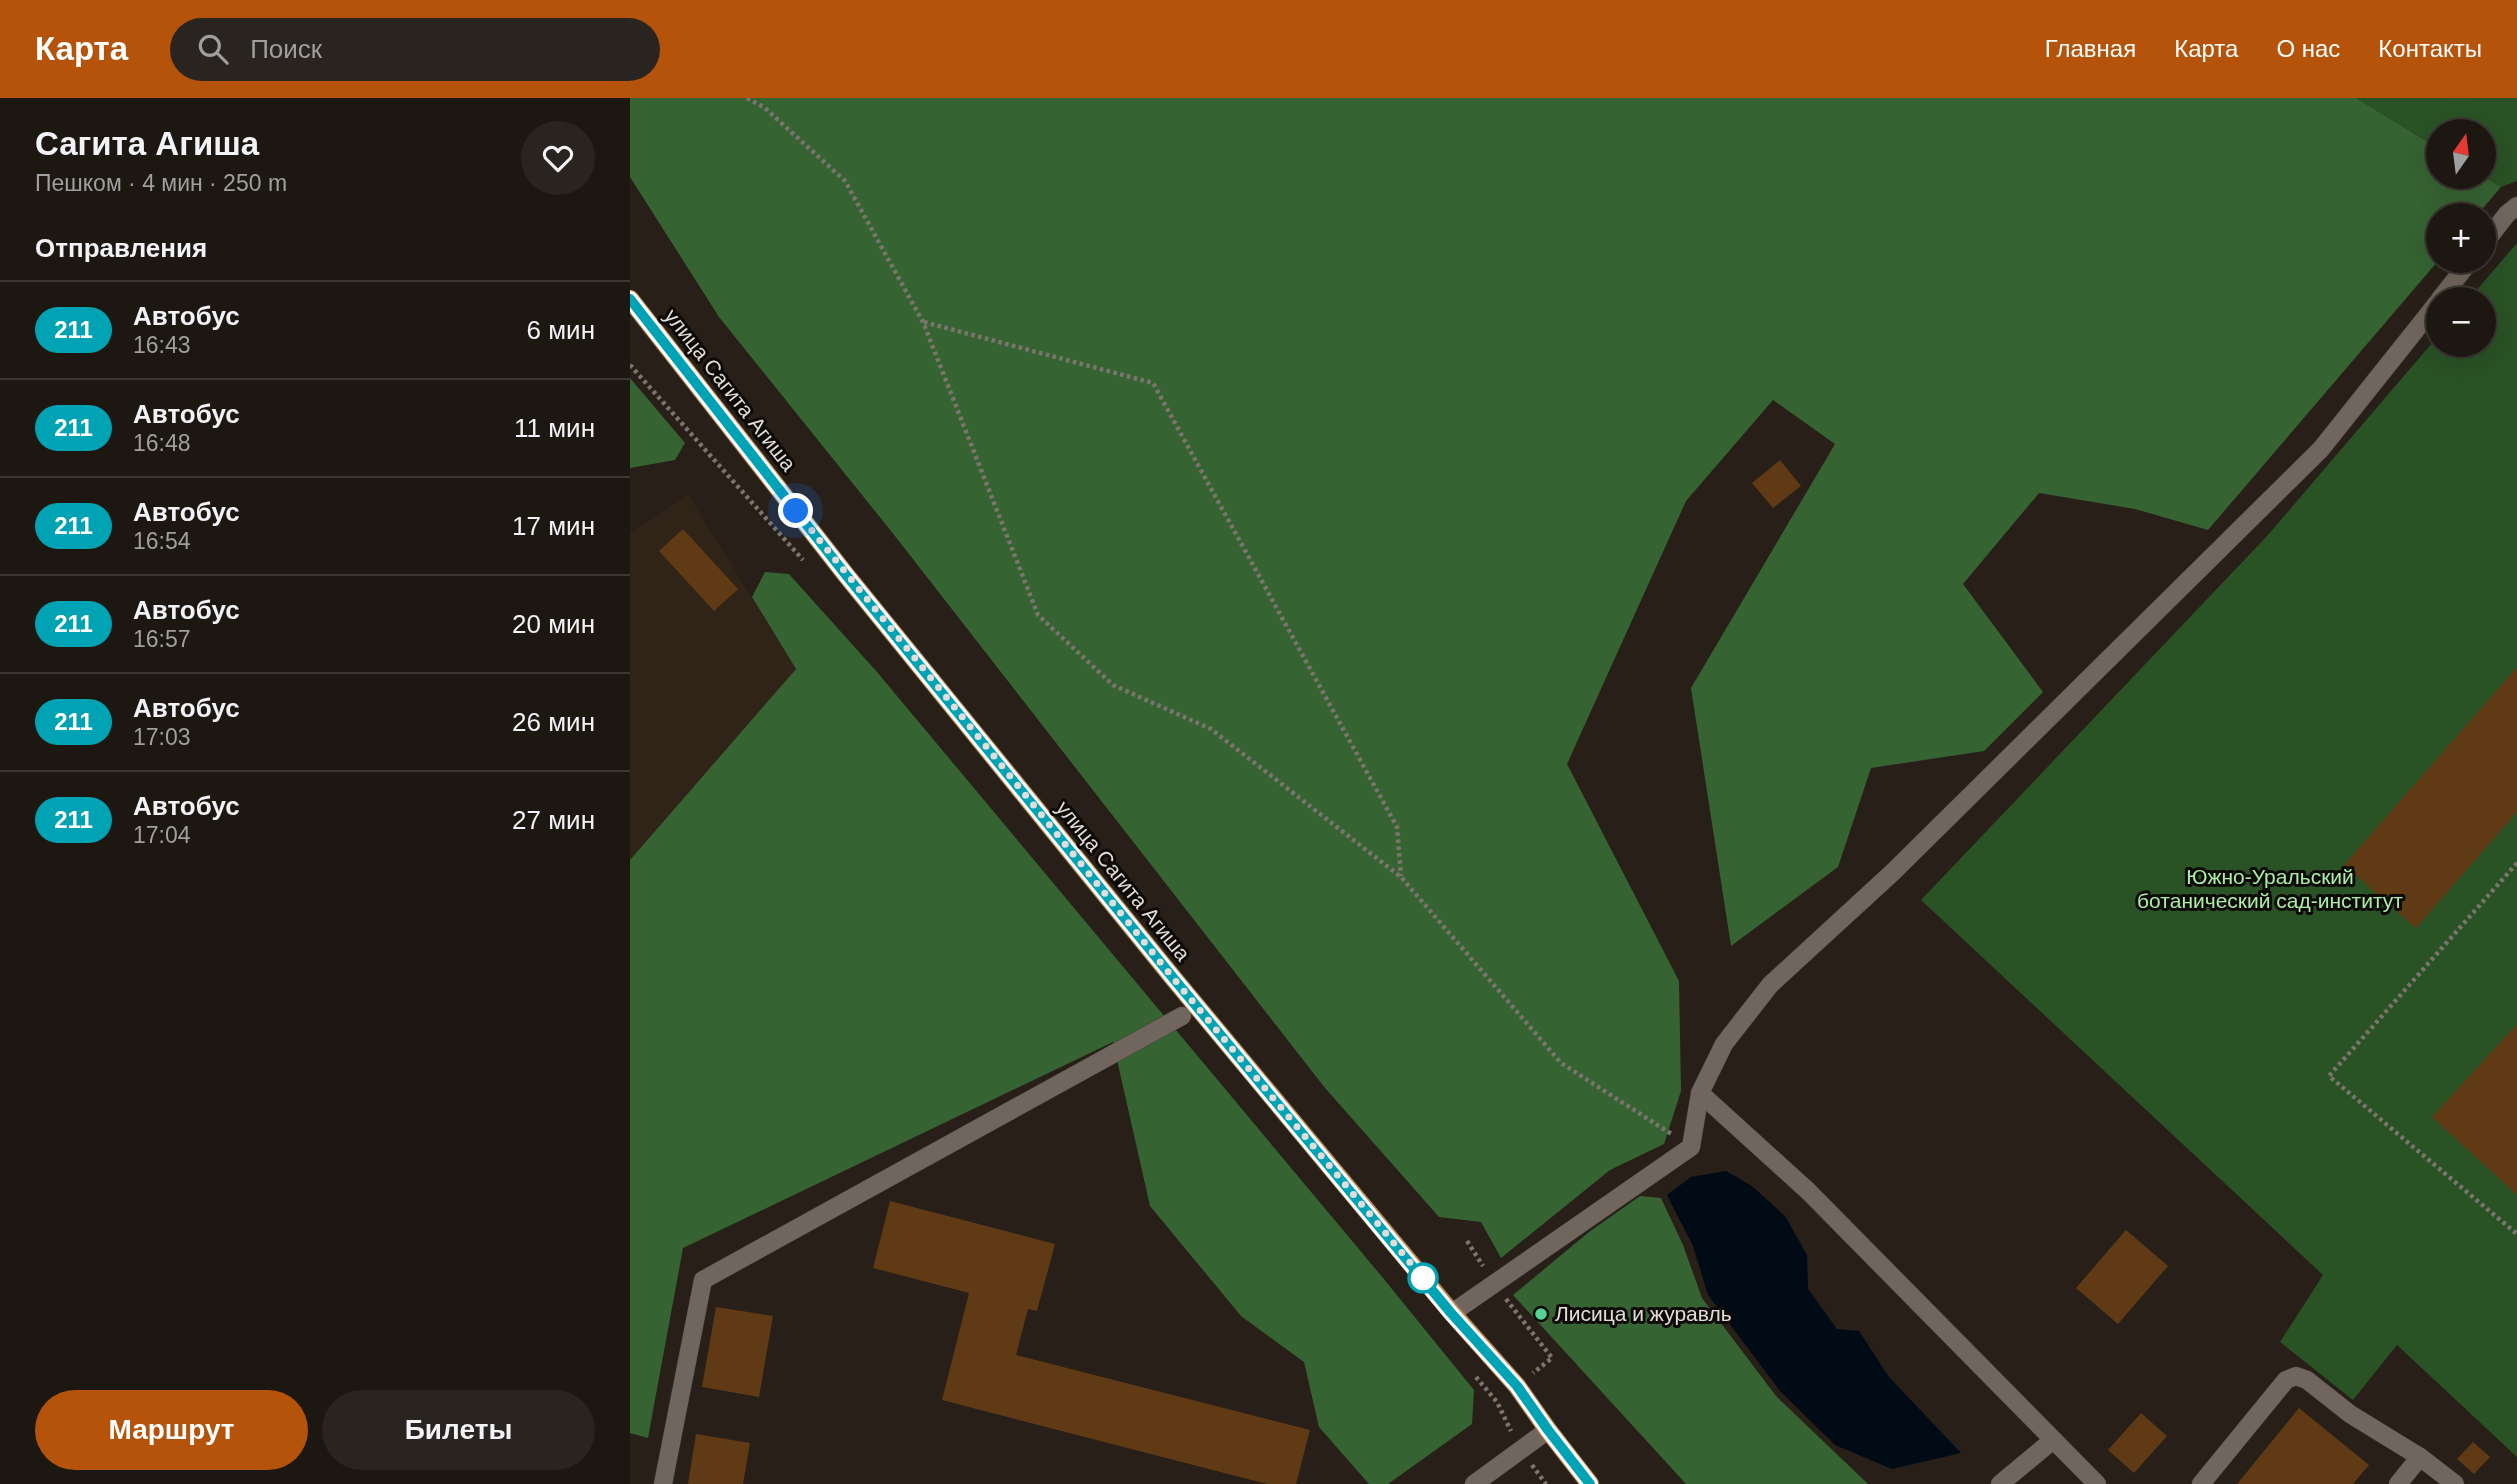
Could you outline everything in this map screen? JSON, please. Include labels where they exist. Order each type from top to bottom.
[{"type":"main road","name":"улица Сагита Агиша","points":[[630,299],[854,585],[1174,979],[1451,1313],[1517,1386],[1590,1484]]},
{"type":"street","points":[[2496,228],[2517,206]]},
{"type":"street","points":[[2450,287],[2461,273]]},
{"type":"street","points":[[1451,1313],[1691,1147],[1700,1093],[1724,1044],[1770,985],[1893,872],[2321,449],[2426,317]]},
{"type":"street","points":[[663,1484],[703,1280],[1182,1016]]},
{"type":"street","points":[[1700,1093],[1808,1191],[2097,1484]]},
{"type":"street","points":[[2201,1484],[2286,1380],[2295,1376],[2307,1380],[2350,1414],[2420,1457],[2455,1484]]},
{"type":"street","points":[[1474,1484],[1548,1430]]},
{"type":"street","points":[[2000,1484],[2053,1440]]},
{"type":"street","points":[[2398,1484],[2420,1457]]},
{"type":"path","points":[[747,98],[765,108],[845,181],[923,322],[1038,615],[1113,685],[1211,729],[1401,877],[1561,1063],[1691,1147]]},
{"type":"path","points":[[923,322],[1153,383],[1397,827],[1401,877]]},
{"type":"path","points":[[2517,863],[2329,1076],[2517,1234]]},
{"type":"path","points":[[1467,1241],[1494,1284],[1552,1358],[1497,1402]]},
{"type":"shaded area","points":[[688,494],[796,669],[630,860],[630,533]]},
{"type":"shaded area","points":[[1726,1171],[1752,1186],[1785,1216],[1807,1255],[1808,1289],[1837,1329],[1859,1331],[1889,1377],[1961,1453],[1892,1469],[1835,1445],[1780,1391],[1708,1295],[1693,1246],[1667,1195],[1691,1177]]},
{"type":"green space","points":[[630,98],[2356,98],[2426,141],[2426,189],[2496,189],[2496,184],[2501,187],[2487,203],[2426,203],[2428,273],[2208,530],[2135,509],[2039,493],[1963,584],[2043,692],[1984,751],[1871,768],[1838,867],[1731,946],[1691,688],[1835,444],[1773,400],[1686,501],[1567,764],[1679,981],[1681,1091],[1664,1144],[1610,1170],[1501,1258],[1481,1222],[1439,1217],[1325,1088],[891,531],[719,317],[630,177]]},
{"type":"green space","points":[[2356,98],[2517,98],[2517,181],[2501,187],[2496,184],[2496,119],[2426,119],[2426,141]]},
{"type":"green space","name":"Южно-Уральский ботанический сад-институт","points":[[2517,243],[2517,1457],[2397,1345],[2353,1400],[2280,1342],[2323,1275],[1921,900],[2268,535],[2426,350],[2426,357],[2496,357],[2496,287],[2479,287],[2491,273],[2496,273],[2496,268]]},
{"type":"green space","points":[[630,378],[685,443],[675,460],[630,468]]},
{"type":"green space","points":[[765,572],[789,574],[877,672],[1383,1278],[1474,1390],[1472,1424],[1388,1484],[1369,1484],[1319,1427],[1304,1362],[1241,1316],[1150,1206],[1113,1042],[683,1248],[648,1438],[630,1433],[630,860],[796,669],[752,597]]},
{"type":"green space","points":[[1640,1196],[1661,1198],[1683,1245],[1702,1298],[1776,1396],[1868,1484],[1686,1484],[1513,1295],[1589,1232]]},
{"type":"building","points":[[1780,460],[1801,486],[1773,508],[1752,483]]},
{"type":"building","points":[[683,529],[738,589],[714,611],[659,551]]},
{"type":"building","points":[[2517,667],[2517,812],[2416,928],[2344,865]]},
{"type":"building","points":[[2517,1024],[2517,1195],[2432,1117]]},
{"type":"building","points":[[890,1201],[1055,1244],[1037,1311],[1028,1309],[1016,1355],[1310,1430],[1296,1484],[1267,1484],[942,1400],[969,1293],[873,1268]]},
{"type":"building","points":[[2126,1230],[2168,1266],[2118,1324],[2076,1288]]},
{"type":"building","points":[[716,1307],[773,1316],[759,1397],[702,1387]]},
{"type":"building","points":[[2299,1408],[2369,1465],[2353,1484],[2237,1484]]},
{"type":"building","points":[[2141,1413],[2167,1436],[2134,1473],[2108,1450]]},
{"type":"building","points":[[696,1434],[750,1443],[743,1484],[688,1484]]},
{"type":"building","points":[[2473,1442],[2490,1457],[2474,1474],[2457,1459]]},
{"type":"bus line","name":"211","points":[[630,299],[846,575],[1174,979],[1451,1313],[1517,1386],[1590,1484]]},
{"type":"place","name":"Лисица и журавль","points":[[1541,1314]]},
{"type":"route","points":[[796,511],[1174,979],[1423,1278]]}]
